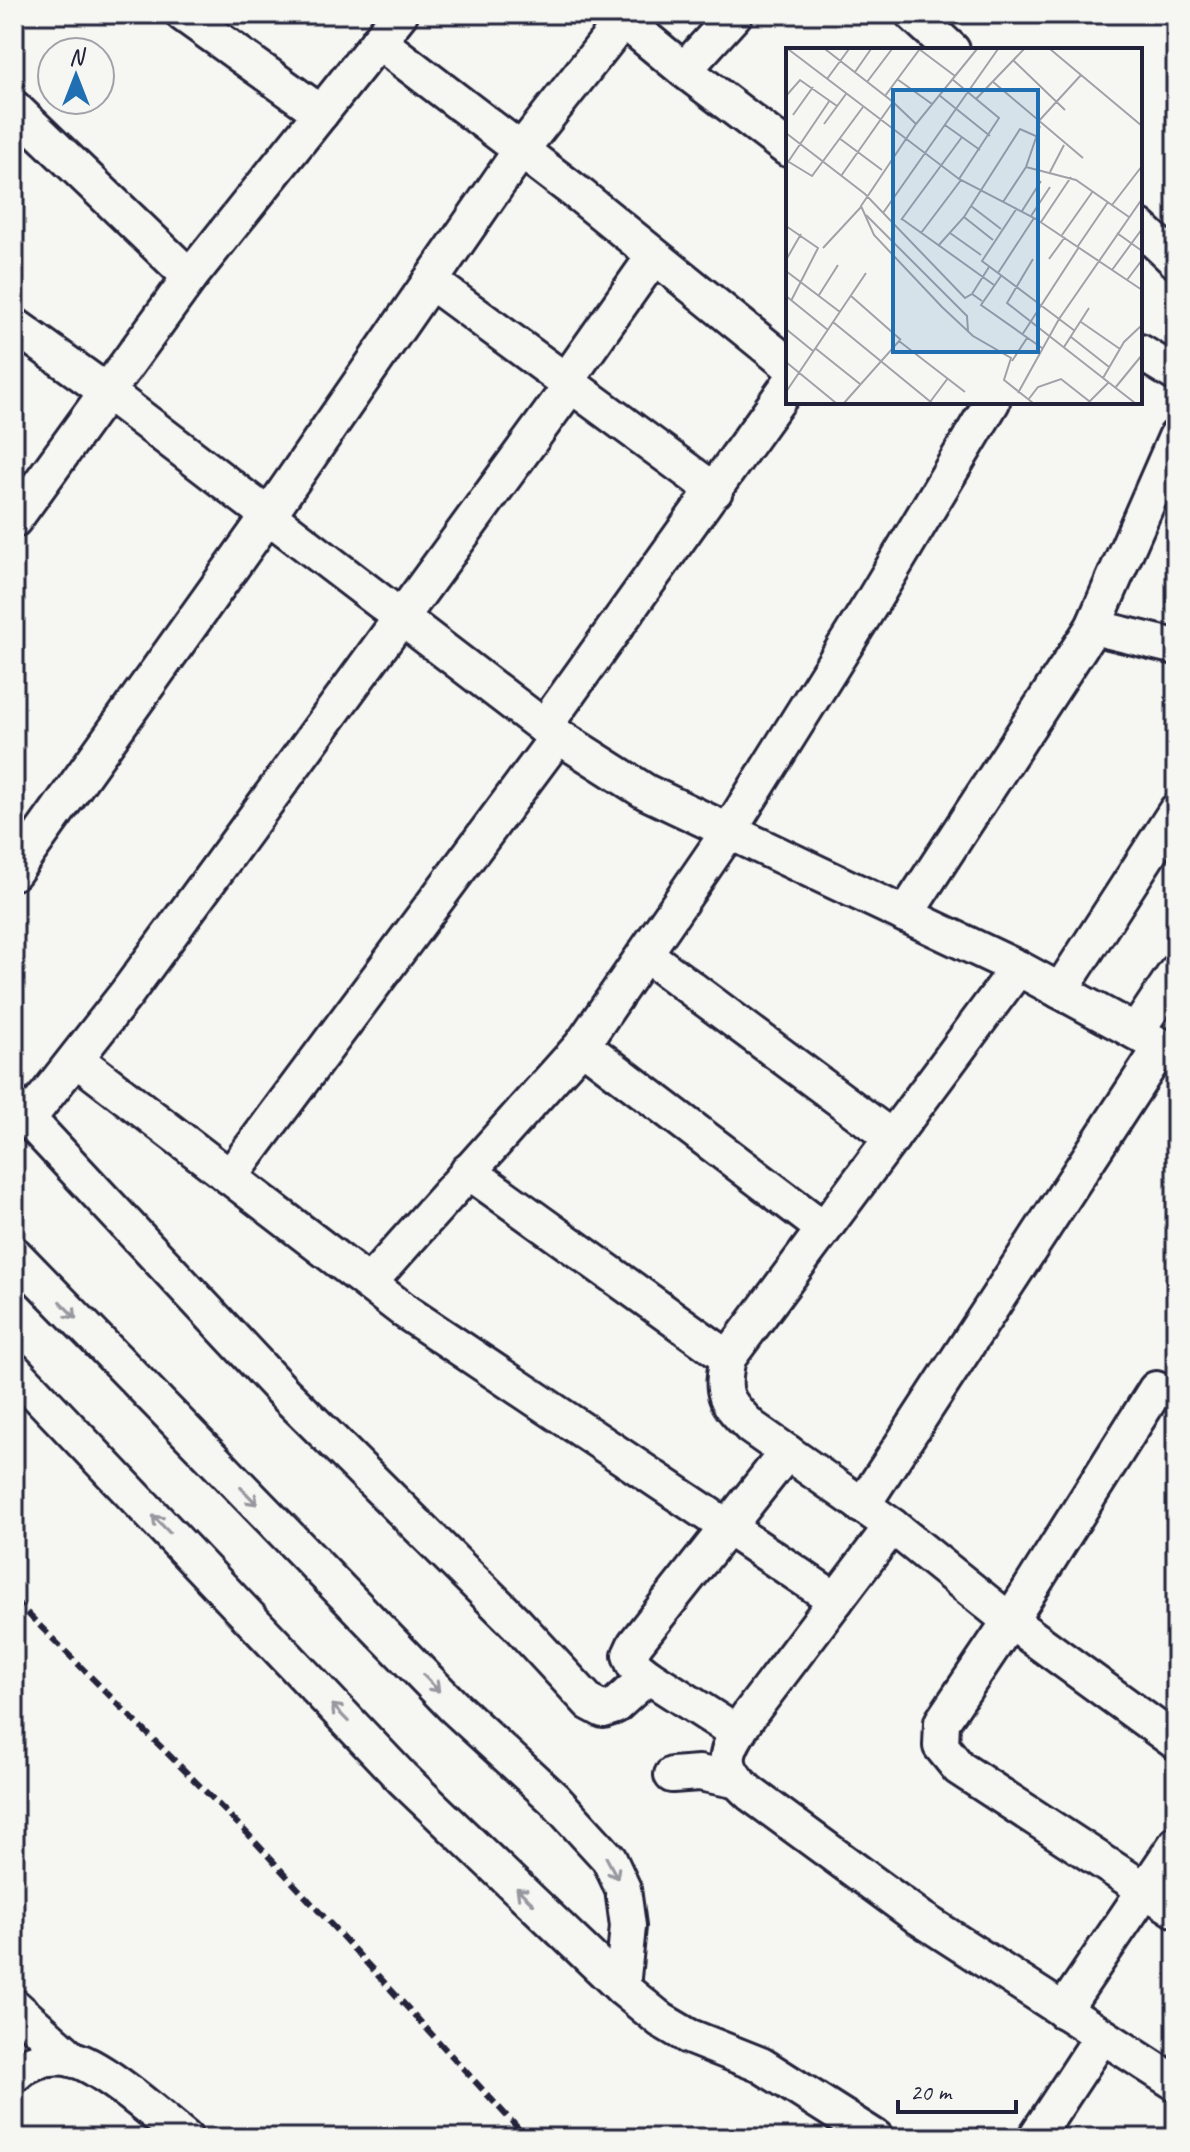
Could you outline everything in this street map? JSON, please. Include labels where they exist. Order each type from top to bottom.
[{"type":"street","points":[[183,14],[321,113]]},
{"type":"street","points":[[14,520],[190,277],[400,14]]},
{"type":"street","points":[[684,70],[735,14]]},
{"type":"street","points":[[913,14],[950,48]]},
{"type":"street","points":[[14,872],[268,516],[521,150],[623,16],[684,70],[786,147]]},
{"type":"street","points":[[378,41],[521,150],[786,362]]},
{"type":"street","points":[[14,108],[190,277]]},
{"type":"street","points":[[1142,229],[1176,261]]},
{"type":"street","points":[[648,1676],[615,1706],[603,1710],[590,1703],[517,1624],[284,1393],[21,1112],[76,1059],[127,993],[400,618],[568,383],[654,256]]},
{"type":"street","points":[[430,281],[715,491]]},
{"type":"street","points":[[14,325],[107,392],[551,732],[646,792],[1018,968],[1158,1044]]},
{"type":"street","points":[[1142,353],[1176,374]]},
{"type":"street","points":[[230,1177],[551,732],[786,389]]},
{"type":"street","points":[[369,1283],[582,1045],[729,831],[871,604],[991,404]]},
{"type":"street","points":[[905,915],[1093,627],[1176,437]]},
{"type":"street","points":[[1093,627],[1176,647]]},
{"type":"street","points":[[1060,991],[1176,811]]},
{"type":"street","points":[[645,954],[892,1138]]},
{"type":"street","points":[[1018,968],[728,1358],[722,1382],[730,1407],[751,1427],[892,1526],[1010,1621],[1176,1742]]},
{"type":"street","points":[[862,1506],[1158,1044],[1176,972]]},
{"type":"street","points":[[582,1045],[824,1229]]},
{"type":"street","points":[[76,1059],[406,1312],[836,1600]]},
{"type":"street","points":[[468,1171],[728,1358]]},
{"type":"street","points":[[14,1254],[453,1706],[554,1799],[609,1859],[623,1889],[628,1926],[622,1988]]},
{"type":"street","points":[[14,1370],[402,1778],[622,1988],[661,2020],[688,2036],[761,2065],[876,2138]]},
{"type":"street","points":[[1156,1389],[1010,1621],[942,1722],[941,1746],[959,1768],[1176,1910]]},
{"type":"street","points":[[737,1733],[648,1676],[634,1665],[630,1655],[635,1644],[787,1452]]},
{"type":"street","points":[[892,1526],[737,1733],[728,1748],[726,1766],[734,1780],[920,1918],[1176,2083]]},
{"type":"street","points":[[672,1775],[699,1773],[734,1780]]},
{"type":"street","points":[[1063,2011],[1176,1844]]},
{"type":"street","points":[[14,2006],[74,2060],[101,2074],[185,2138]]},
{"type":"street","points":[[1035,2138],[1102,2036]]},
{"type":"street","points":[[14,2075],[24,2066],[48,2058],[74,2060]]},
{"type":"railway","points":[[14,1600],[248,1834],[527,2138]]}]
